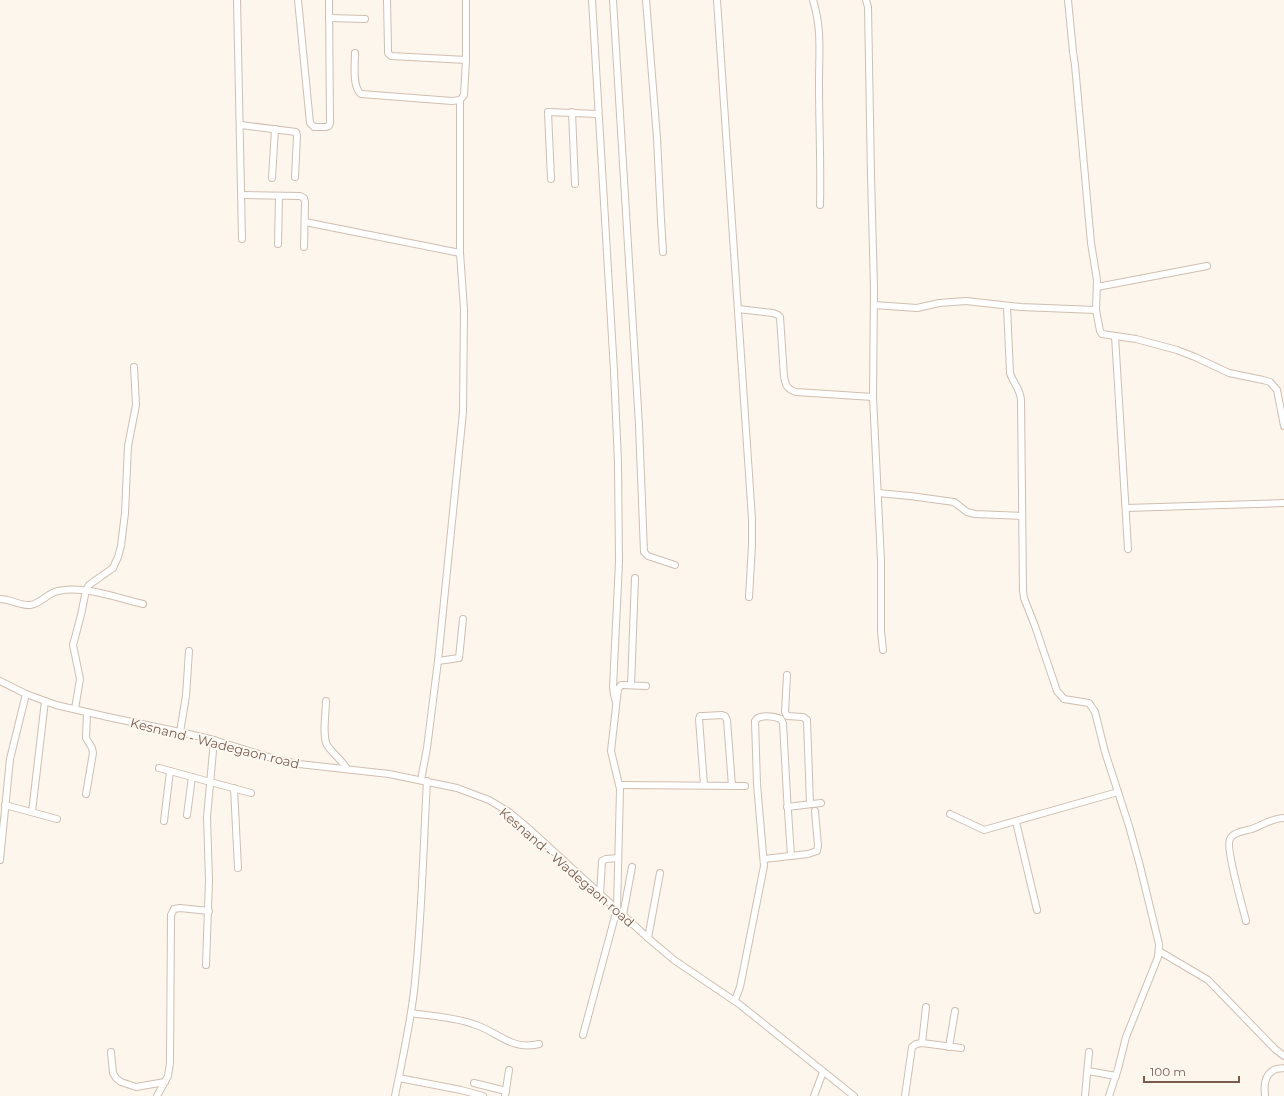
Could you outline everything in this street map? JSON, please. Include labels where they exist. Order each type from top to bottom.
[{"type":"street","points":[[237,0],[241,125],[242,239]]},
{"type":"street","points":[[298,0],[310,123],[312,127],[326,127],[330,124],[329,0]]},
{"type":"street","points":[[387,0],[388,53],[391,56],[466,60]]},
{"type":"street","points":[[395,1096],[411,1013],[420,928],[424,781],[438,660],[463,412],[464,309],[460,253],[460,100],[464,95],[466,60],[466,0]]},
{"type":"street","points":[[592,0],[618,462],[618,562],[613,687],[616,702]]},
{"type":"street","points":[[613,0],[639,425],[644,552],[648,556],[675,565]]},
{"type":"street","points":[[646,0],[657,138],[663,252]]},
{"type":"street","points":[[717,0],[752,519],[749,597]]},
{"type":"street","points":[[813,0],[818,16],[820,36],[820,205]]},
{"type":"street","points":[[866,0],[868,7],[874,305],[873,397],[881,561],[881,630],[883,650]]},
{"type":"street","points":[[1068,0],[1091,243],[1097,287],[1096,310],[1100,331],[1102,334],[1136,339],[1177,350],[1196,357],[1229,374],[1270,382],[1277,390],[1282,409],[1284,426]]},
{"type":"street","points":[[329,18],[365,19]]},
{"type":"street","points":[[355,53],[355,83],[357,90],[361,94],[452,101],[460,100]]},
{"type":"street","points":[[551,179],[548,113],[550,111],[598,114]]},
{"type":"street","points":[[572,112],[575,184]]},
{"type":"street","points":[[241,125],[294,132],[297,134],[295,176]]},
{"type":"street","points":[[272,178],[275,129]]},
{"type":"street","points":[[242,195],[300,196],[304,198],[304,247]]},
{"type":"street","points":[[278,244],[279,196]]},
{"type":"street","points":[[305,222],[460,253]]},
{"type":"street","points":[[1097,287],[1207,266]]},
{"type":"street","points":[[874,305],[917,308],[939,303],[966,301],[1007,306],[1096,310]]},
{"type":"street","points":[[1007,306],[1010,373],[1011,378],[1019,388],[1022,400],[1024,598],[1057,691],[1064,699],[1089,703],[1095,712],[1139,862],[1157,936],[1159,951],[1126,1037],[1109,1096]]},
{"type":"street","points":[[738,309],[773,313],[780,317],[784,377],[785,385],[788,390],[796,392],[873,397]]},
{"type":"street","points":[[1115,336],[1128,549]]},
{"type":"street","points":[[74,709],[80,679],[72,645],[81,616],[86,590],[89,585],[112,568],[118,557],[121,546],[125,514],[128,446],[136,405],[134,366]]},
{"type":"street","points":[[878,494],[910,496],[954,502],[967,512],[975,514],[1022,516]]},
{"type":"street","points":[[1126,508],[1284,504]]},
{"type":"street","points":[[632,685],[635,578]]},
{"type":"street","points":[[0,599],[7,599],[25,605],[32,605],[55,591],[86,590],[143,604]]},
{"type":"street","points":[[438,660],[459,658],[463,619]]},
{"type":"street","points":[[180,732],[186,696],[189,651]]},
{"type":"street","points":[[787,675],[786,714],[782,720],[791,856]]},
{"type":"street","name":"Kesnand - Wadegaon road","points":[[0,681],[26,694],[45,701],[74,709],[214,740],[278,760],[300,764],[389,774],[475,794],[489,800],[509,812],[674,960],[735,1000],[854,1096]]},
{"type":"street","points":[[583,1035],[617,909],[620,785],[611,751],[616,702],[619,686],[646,686]]},
{"type":"street","points":[[0,860],[12,750],[26,694]]},
{"type":"street","points":[[32,812],[45,701]]},
{"type":"street","points":[[326,701],[325,740],[331,750],[341,759],[347,769]]},
{"type":"street","points":[[86,794],[93,753],[92,748],[86,738],[87,712]]},
{"type":"street","points":[[786,714],[787,716],[803,717],[807,720],[810,804]]},
{"type":"street","points":[[704,786],[698,719],[700,716],[722,715],[725,716],[727,720],[732,786]]},
{"type":"street","points":[[735,1000],[740,987],[764,866],[757,791],[755,721],[760,717],[776,717],[782,720]]},
{"type":"street","points":[[206,965],[209,880],[206,817],[214,740]]},
{"type":"street","points":[[158,768],[250,793]]},
{"type":"street","points":[[164,821],[170,771]]},
{"type":"street","points":[[187,815],[192,776]]},
{"type":"street","points":[[620,785],[745,786]]},
{"type":"street","points":[[234,788],[238,868]]},
{"type":"street","points":[[950,814],[984,830],[1118,792]]},
{"type":"street","points":[[787,807],[822,803]]},
{"type":"street","points":[[5,805],[58,819]]},
{"type":"street","points":[[764,859],[808,854],[816,851],[818,846],[815,811]]},
{"type":"street","points":[[1246,921],[1228,843],[1230,838],[1234,835],[1257,827],[1271,820],[1284,818]]},
{"type":"street","points":[[1016,822],[1037,910]]},
{"type":"street","points":[[600,895],[602,861],[606,859],[618,858]]},
{"type":"street","points":[[623,915],[632,867]]},
{"type":"street","points":[[648,938],[660,873]]},
{"type":"street","points":[[157,1096],[168,1076],[170,1064],[171,915],[174,909],[180,908],[209,911]]},
{"type":"street","points":[[1159,951],[1208,980],[1275,1049],[1284,1056]]},
{"type":"street","points":[[922,1044],[926,1007]]},
{"type":"street","points":[[949,1047],[955,1011]]},
{"type":"street","points":[[411,1013],[472,1023],[513,1043],[528,1046],[540,1044]]},
{"type":"street","points":[[905,1096],[912,1047],[916,1044],[922,1044],[961,1048]]},
{"type":"street","points":[[111,1052],[112,1073],[122,1082],[136,1087],[165,1082]]},
{"type":"street","points":[[1088,1096],[1085,1096],[1089,1052]]},
{"type":"street","points":[[1265,1096],[1264,1085],[1266,1078],[1275,1070],[1284,1068]]},
{"type":"street","points":[[474,1083],[505,1094],[509,1070]]},
{"type":"street","points":[[1088,1071],[1116,1076]]},
{"type":"street","points":[[814,1096],[823,1072]]},
{"type":"street","points":[[399,1078],[461,1090],[483,1096]]}]
